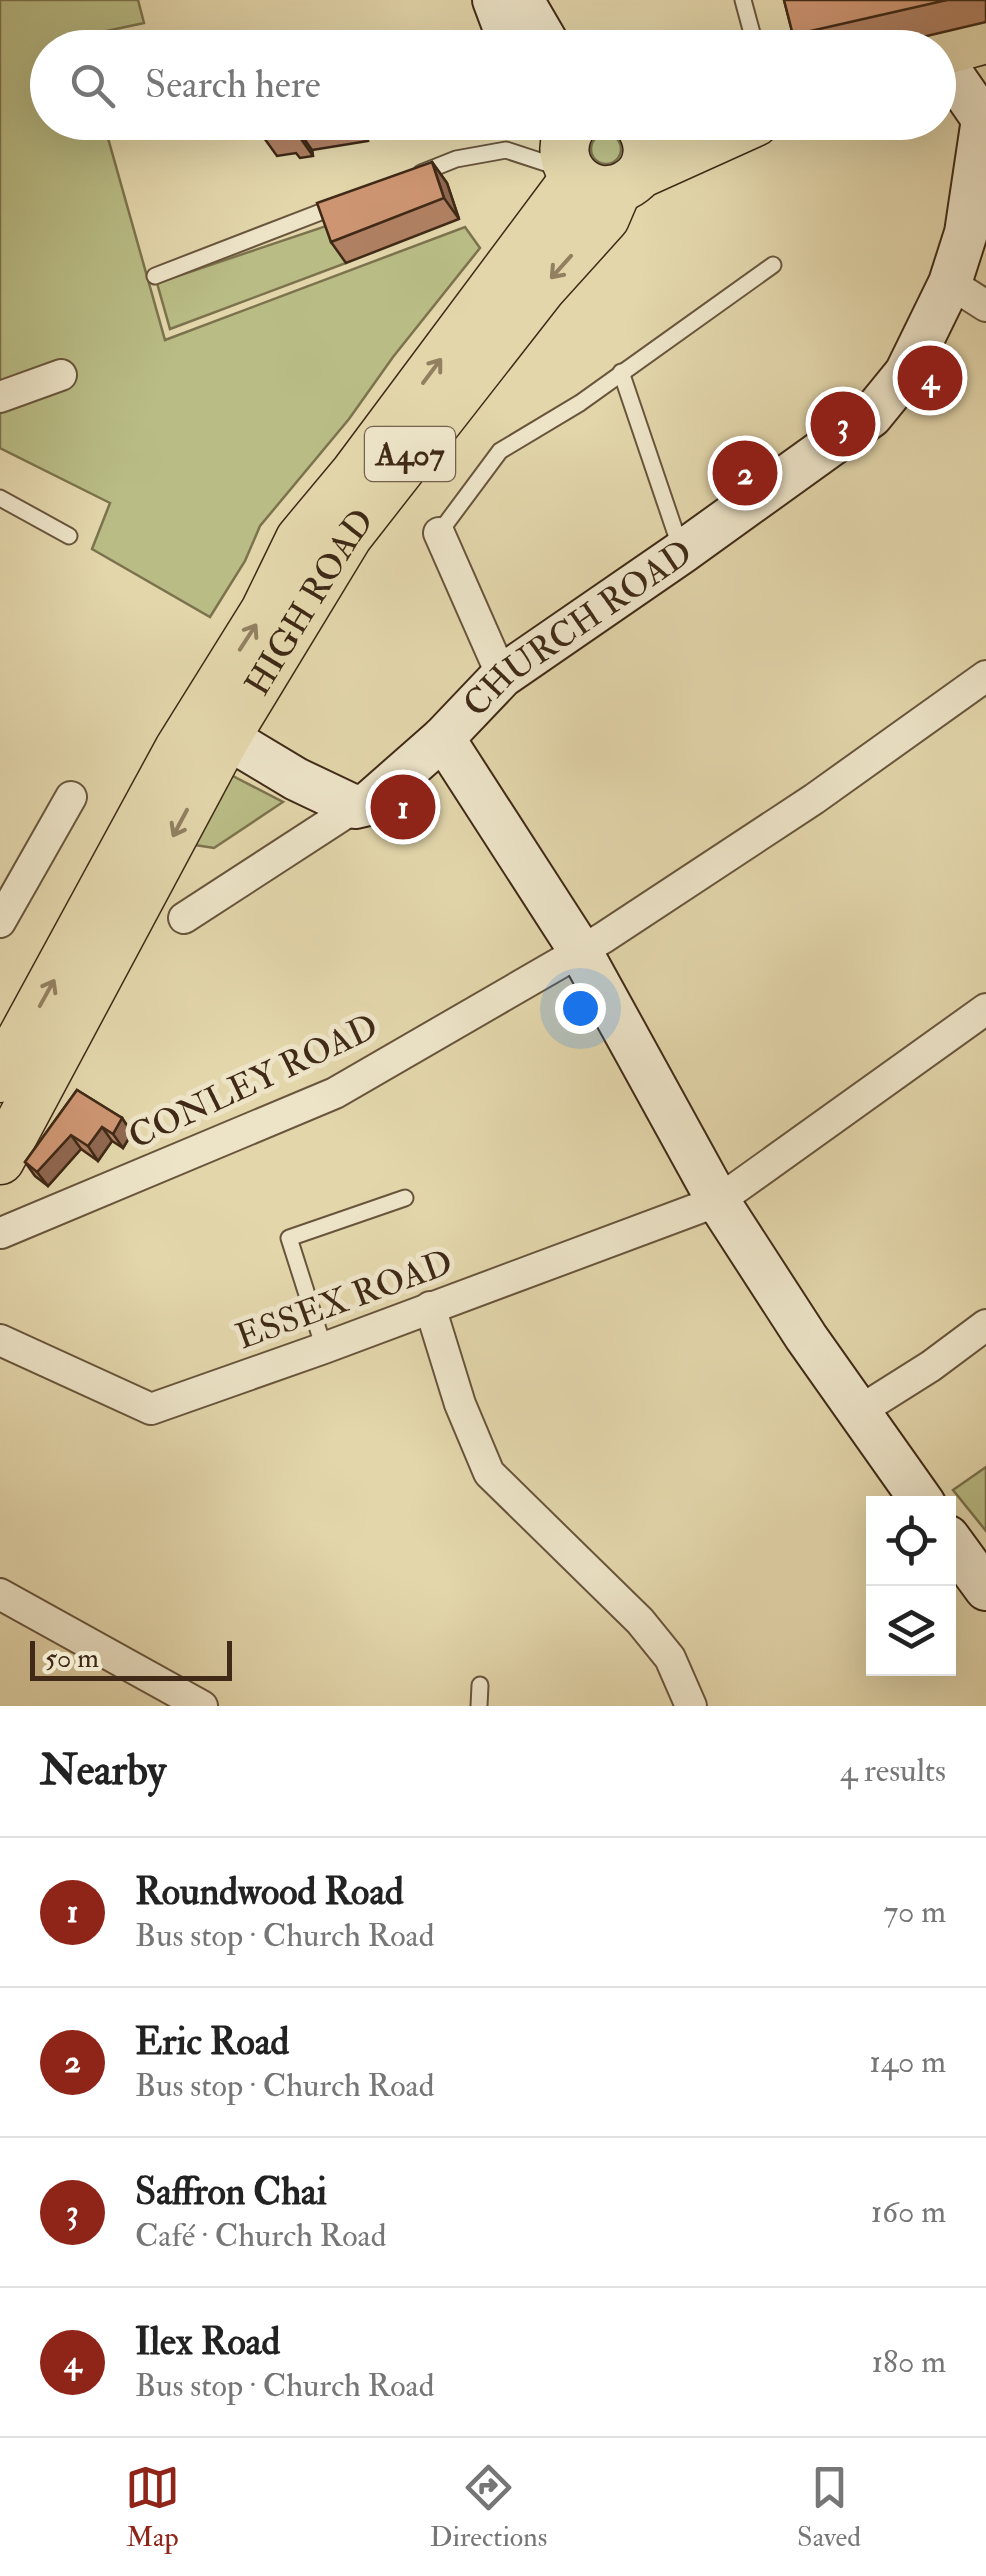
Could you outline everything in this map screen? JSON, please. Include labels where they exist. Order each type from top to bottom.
[{"type":"main road","points":[[956,60],[986,39]]},
{"type":"main road","name":"HIGH ROAD","points":[[211,728],[348,536],[541,289],[606,218],[586,155],[645,166],[648,140]]},
{"type":"main road","points":[[586,155],[662,140]]},
{"type":"main road","name":"A407","points":[[0,1078],[211,728]]},
{"type":"main road","name":"A407","points":[[0,1160],[211,728]]},
{"type":"street","points":[[494,0],[505,30]]},
{"type":"street","points":[[522,0],[540,30]]},
{"type":"street","points":[[956,68],[984,121]]},
{"type":"street","name":"CHURCH ROAD","points":[[184,918],[354,807],[368,804],[443,738],[502,676],[871,416],[906,372],[950,283],[966,233],[984,121]]},
{"type":"street","points":[[950,283],[986,306]]},
{"type":"street","points":[[0,397],[61,375]]},
{"type":"street","points":[[438,534],[502,676]]},
{"type":"street","name":"CONLEY ROAD","points":[[1,1233],[335,1093],[581,952],[814,799],[986,676]]},
{"type":"street","points":[[211,728],[354,807]]},
{"type":"street","points":[[443,738],[581,952],[718,1201],[918,1496]]},
{"type":"street","points":[[0,922],[70,797]]},
{"type":"street","name":"ESSEX ROAD","points":[[0,1340],[151,1409],[718,1201],[986,1009]]},
{"type":"street","points":[[430,1308],[460,1404],[488,1473],[640,1621],[670,1658],[691,1706]]},
{"type":"street","points":[[858,1412],[986,1326]]},
{"type":"street","points":[[956,1548],[986,1589]]},
{"type":"street","points":[[0,1594],[202,1706]]},
{"type":"lane","points":[[744,0],[752,30]]},
{"type":"lane","points":[[403,180],[456,160],[506,150],[586,155]]},
{"type":"lane","points":[[156,276],[350,200]]},
{"type":"lane","points":[[438,534],[500,452],[580,403],[773,265]]},
{"type":"lane","points":[[620,372],[682,552]]},
{"type":"lane","points":[[0,498],[69,536]]},
{"type":"lane","points":[[324,1348],[289,1238],[405,1198]]},
{"type":"lane","points":[[480,1685],[480,1706]]},
{"type":"green space","points":[[0,0],[138,0],[144,23],[111,30],[30,30],[30,140],[109,140],[165,340],[465,227],[480,248],[349,419],[260,526],[245,561],[210,617],[92,549],[110,503],[0,448]]},
{"type":"green space","points":[[594,140],[620,143],[620,155],[612,163],[600,163],[592,155]]},
{"type":"green space","points":[[332,224],[346,263],[170,329],[157,283]]},
{"type":"green space","points":[[229,774],[283,802],[214,848],[195,845]]},
{"type":"green space","points":[[986,1467],[986,1531],[953,1490]]},
{"type":"building","points":[[784,0],[947,0],[815,30],[792,30]]},
{"type":"building","points":[[432,162],[444,198],[331,242],[317,203]]},
{"type":"building","points":[[77,1090],[122,1118],[113,1134],[102,1127],[88,1146],[71,1135],[37,1172],[25,1162]]},
{"type":"place","name":"Ilex Road","points":[[930,378]]},
{"type":"place","name":"Saffron Chai","points":[[843,424]]},
{"type":"place","name":"Eric Road","points":[[745,473]]},
{"type":"place","name":"Roundwood Road","points":[[403,807]]}]
